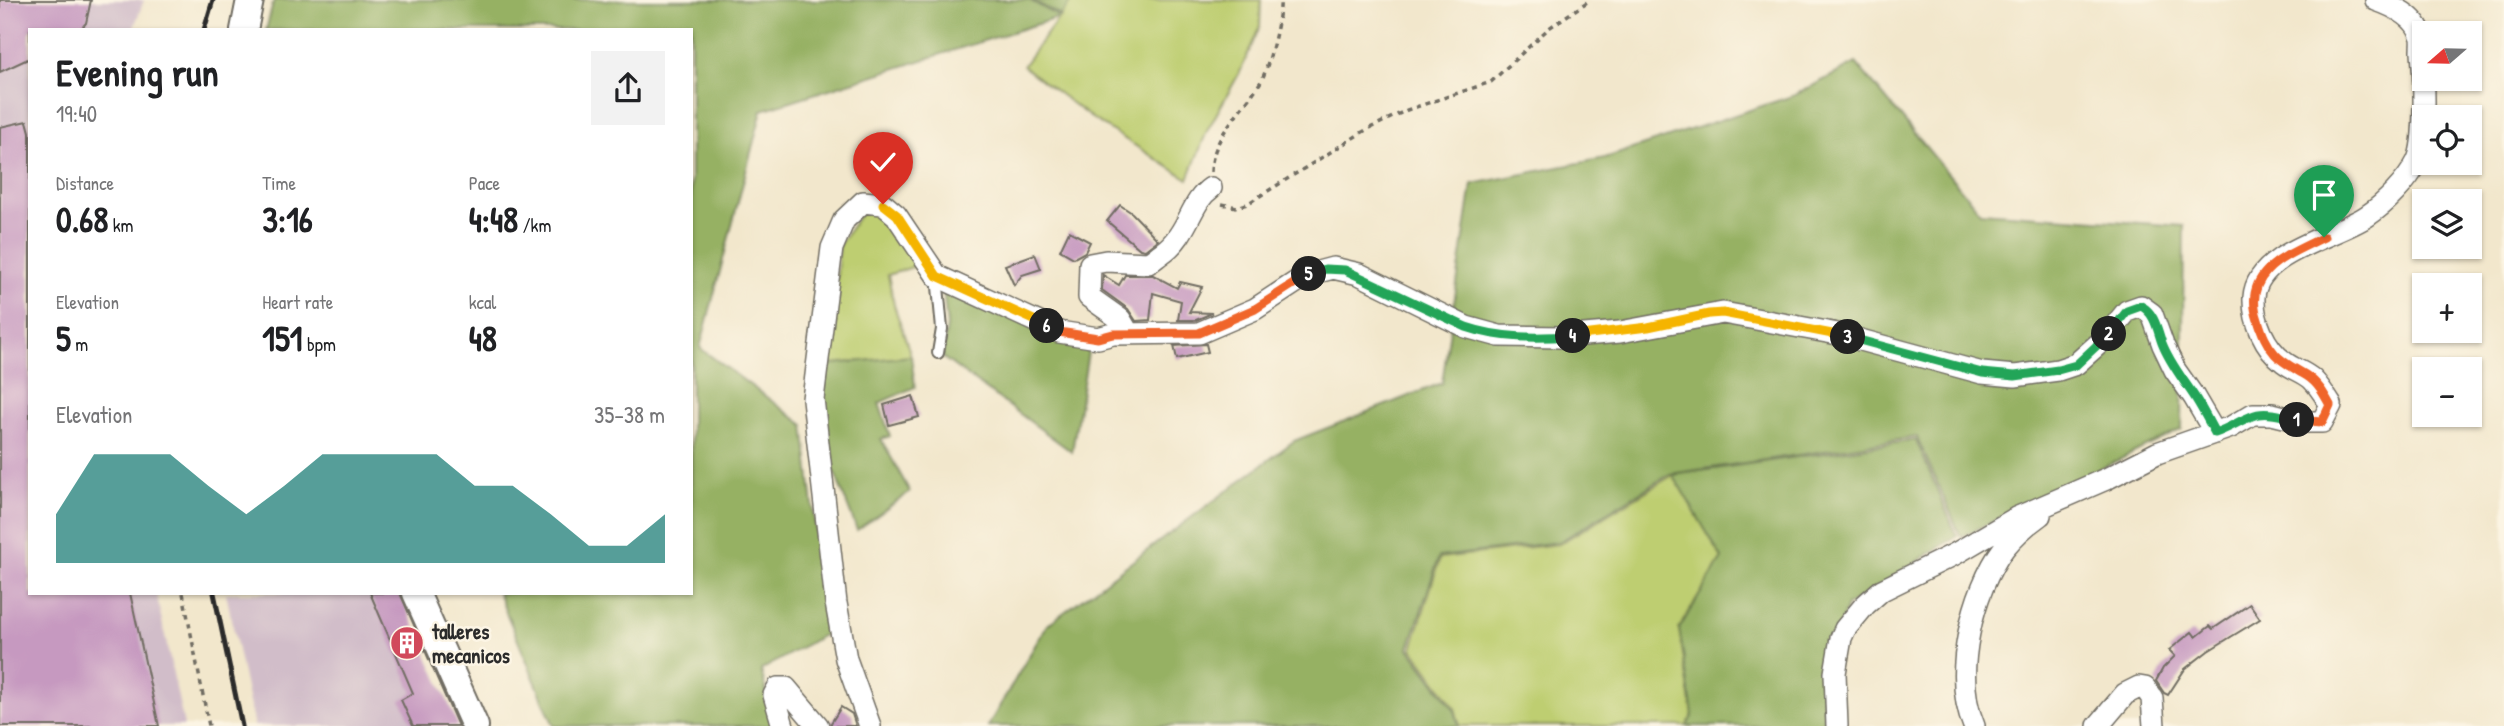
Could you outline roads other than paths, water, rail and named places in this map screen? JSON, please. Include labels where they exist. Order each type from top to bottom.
[{"type":"street","points":[[244,28],[250,0]]},
{"type":"street","points":[[1837,726],[1835,673],[1841,638],[1873,597],[1909,575],[1955,554],[2015,518],[2157,453],[2244,421],[2253,414],[2272,414],[2304,422],[2322,422],[2330,405],[2309,377],[2285,363],[2269,345],[2255,314],[2254,295],[2261,277],[2277,260],[2366,216],[2407,178],[2419,160],[2423,130],[2424,63],[2421,34],[2411,19],[2399,10],[2376,0]]},
{"type":"street","points":[[1129,334],[1119,319],[1089,297],[1090,264],[1106,261],[1153,261],[1180,238],[1200,198],[1211,188]]},
{"type":"street","points":[[870,726],[846,659],[836,603],[813,398],[832,248],[844,220],[863,202],[883,204],[897,215],[937,276],[1059,332],[1098,338],[1113,334],[1199,333],[1255,309],[1307,275],[1334,268],[1359,274],[1466,327],[1499,336],[1560,337],[1620,332],[1723,313],[1838,334],[1982,373],[2015,376],[2076,365],[2104,339],[2127,311],[2141,306],[2152,314],[2175,370],[2215,433]]},
{"type":"street","points":[[1974,726],[1966,680],[1967,651],[1978,598],[1990,570],[2005,546],[2037,517],[2066,496]]},
{"type":"street","points":[[417,595],[475,726]]},
{"type":"street","points":[[2098,726],[2125,694],[2139,687],[2145,688],[2152,698],[2154,726]]},
{"type":"street","points":[[783,726],[774,695],[778,688],[786,688],[818,726]]},
{"type":"lane","points":[[937,276],[942,329],[938,353]]},
{"type":"railway","points":[[205,28],[213,0]]},
{"type":"railway","points":[[214,595],[242,726]]},
{"type":"place","name":"talleres mecanicos","points":[[407,643]]}]
